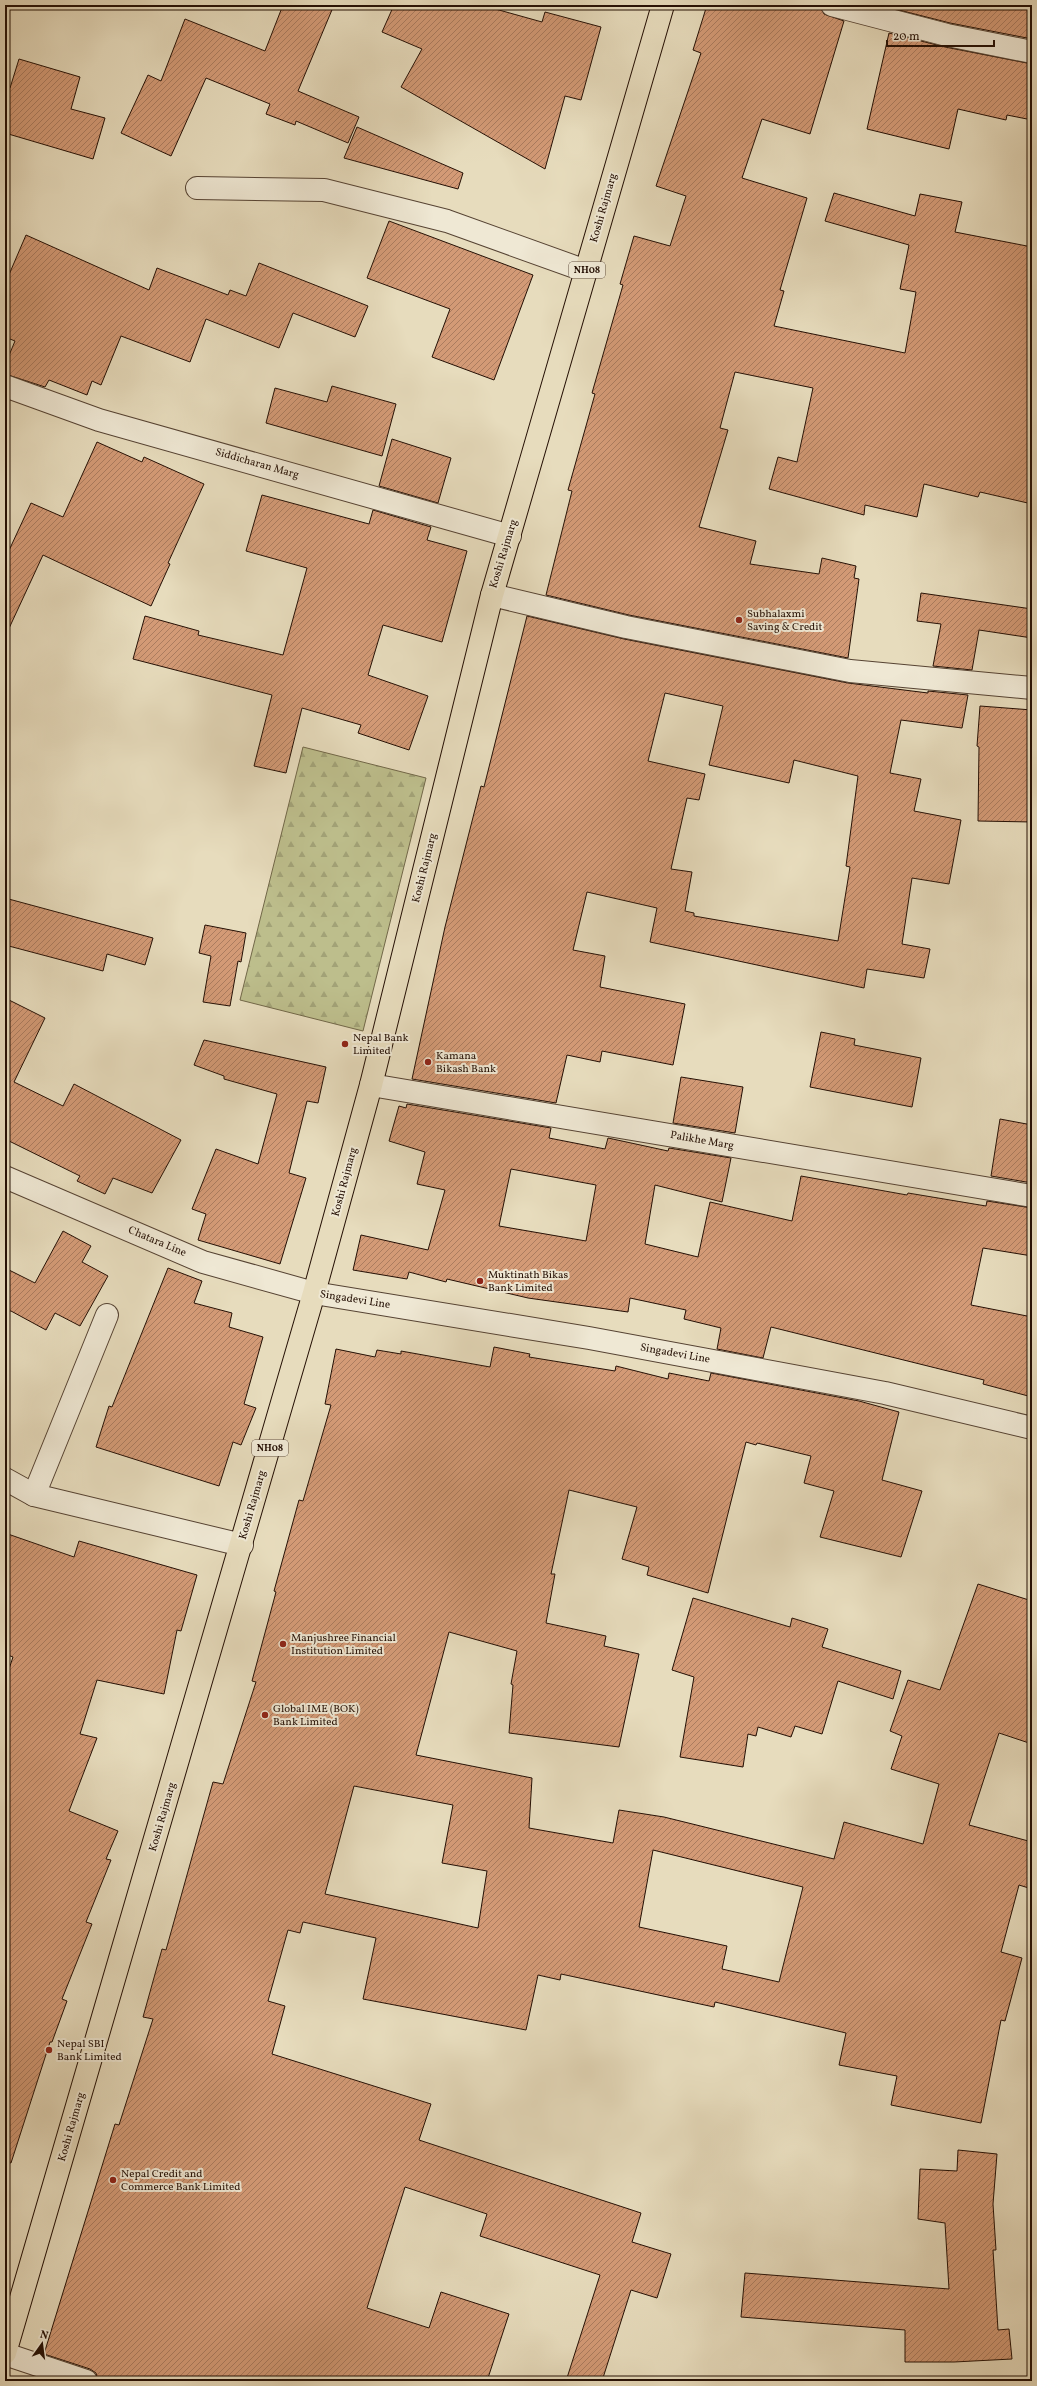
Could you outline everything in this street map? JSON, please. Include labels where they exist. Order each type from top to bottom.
[{"type":"main road","name":"Koshi Rajmarg","points":[[5,2354],[242,1545],[314,1293],[371,1085],[492,595],[663,5]]},
{"type":"street","points":[[832,5],[947,35],[1032,52]]},
{"type":"street","points":[[197,188],[324,190],[447,221],[586,271]]},
{"type":"street","name":"Siddicharan Marg","points":[[5,386],[99,420],[510,536]]},
{"type":"street","points":[[492,595],[626,627],[850,671],[1032,688]]},
{"type":"street","name":"Palikhe Marg","points":[[371,1085],[1032,1196]]},
{"type":"street","name":"Chatara Line","points":[[5,1177],[203,1262],[314,1293]]},
{"type":"street","name":"Singadevi Line","points":[[314,1293],[589,1338],[885,1393],[1032,1428]]},
{"type":"street","points":[[34,1495],[107,1315]]},
{"type":"street","points":[[5,1479],[34,1495],[242,1545]]},
{"type":"street","points":[[5,2354],[86,2381]]},
{"type":"green space","points":[[303,747],[426,778],[363,1031],[240,1000]]},
{"type":"building","points":[[283,5],[334,5],[298,91],[359,117],[348,143],[296,121],[295,125],[266,114],[270,104],[206,78],[171,156],[121,133],[148,75],[161,81],[185,19],[265,51]]},
{"type":"building","points":[[394,5],[481,5],[542,22],[545,12],[601,27],[581,100],[565,96],[545,169],[401,87],[422,49],[382,32]]},
{"type":"building","points":[[707,5],[820,5],[824,14],[844,21],[810,134],[762,119],[742,178],[807,198],[780,290],[784,291],[774,326],[905,353],[916,292],[900,289],[909,245],[825,221],[834,193],[915,216],[920,194],[962,202],[955,232],[1032,247],[1032,504],[980,492],[978,497],[924,484],[917,517],[865,505],[864,515],[769,489],[778,457],[797,462],[813,388],[735,372],[720,428],[728,430],[699,527],[756,541],[750,564],[819,574],[822,558],[856,566],[854,578],[859,579],[848,658],[629,615],[546,595],[572,491],[568,490],[595,394],[592,393],[623,285],[620,284],[634,236],[670,246],[686,196],[656,186],[701,53],[693,50]]},
{"type":"building","points":[[896,5],[1032,5],[1032,39],[950,23],[895,9]]},
{"type":"building","points":[[889,33],[945,47],[1032,64],[1032,120],[1007,115],[1006,120],[958,109],[949,149],[867,129]]},
{"type":"building","points":[[19,59],[80,77],[71,109],[105,118],[93,159],[5,133],[5,86],[10,88]]},
{"type":"building","points":[[357,127],[463,173],[458,189],[344,158]]},
{"type":"building","points":[[389,221],[533,275],[494,380],[432,357],[450,309],[367,278]]},
{"type":"building","points":[[26,235],[149,290],[157,268],[228,295],[230,290],[246,296],[259,263],[368,306],[355,337],[293,313],[279,348],[206,319],[190,362],[121,336],[101,385],[92,381],[87,395],[49,380],[45,387],[5,374],[5,365],[15,341],[5,337],[5,284]]},
{"type":"building","points":[[332,386],[396,404],[382,456],[266,423],[275,388],[327,402]]},
{"type":"building","points":[[392,439],[451,458],[438,503],[379,486]]},
{"type":"building","points":[[97,442],[142,462],[144,457],[204,484],[168,563],[170,564],[151,606],[43,555],[5,637],[5,559],[31,503],[63,517]]},
{"type":"building","points":[[262,495],[369,524],[373,510],[431,527],[427,540],[467,551],[442,642],[383,625],[368,675],[428,696],[409,750],[358,733],[361,725],[302,708],[286,773],[254,766],[272,695],[133,659],[145,616],[199,631],[198,635],[283,655],[307,568],[246,551]]},
{"type":"building","points":[[921,593],[1032,609],[1032,638],[979,630],[972,670],[933,666],[941,624],[917,621]]},
{"type":"building","points":[[527,616],[624,639],[848,683],[928,693],[928,691],[968,695],[962,728],[901,720],[890,773],[921,779],[914,811],[961,820],[949,884],[912,878],[902,944],[930,949],[924,978],[867,969],[864,988],[650,942],[657,908],[587,892],[573,950],[605,956],[600,987],[685,1004],[673,1065],[602,1051],[600,1062],[567,1055],[556,1103],[412,1079],[445,927],[481,786],[484,787]],"holes":[[[665,693],[723,706],[709,765],[789,783],[794,760],[858,776],[846,866],[850,867],[838,941],[694,916],[694,913],[685,911],[692,872],[671,869],[687,798],[699,800],[705,774],[648,761]]]},
{"type":"building","points":[[980,706],[1032,710],[1032,822],[978,821],[979,747],[977,746]]},
{"type":"building","points":[[5,898],[153,938],[145,965],[107,954],[103,971],[5,945]]},
{"type":"building","points":[[205,925],[246,933],[241,962],[238,961],[230,1006],[203,1002],[211,956],[199,953]]},
{"type":"building","points":[[5,998],[45,1018],[14,1082],[63,1106],[74,1084],[181,1140],[152,1193],[113,1178],[105,1194],[77,1181],[80,1176],[5,1139]]},
{"type":"building","points":[[821,1032],[855,1039],[854,1045],[921,1058],[912,1107],[810,1087]]},
{"type":"building","points":[[204,1040],[326,1067],[318,1103],[307,1101],[289,1173],[306,1178],[280,1264],[198,1240],[206,1214],[192,1209],[216,1149],[258,1164],[277,1094],[224,1079],[224,1076],[194,1065]]},
{"type":"building","points":[[681,1077],[743,1087],[735,1133],[673,1123]]},
{"type":"building","points":[[407,1104],[551,1128],[549,1138],[605,1149],[608,1138],[668,1151],[669,1148],[731,1158],[722,1202],[655,1185],[645,1244],[698,1257],[710,1202],[792,1221],[801,1176],[907,1195],[908,1193],[986,1206],[987,1201],[1032,1208],[1032,1256],[983,1248],[971,1305],[1032,1317],[1032,1397],[983,1384],[984,1380],[771,1327],[763,1358],[717,1349],[721,1328],[684,1319],[686,1310],[630,1298],[628,1312],[528,1298],[447,1279],[446,1282],[409,1272],[407,1279],[353,1270],[361,1235],[428,1250],[445,1190],[417,1184],[425,1152],[389,1141],[399,1106],[406,1108]],"holes":[[[511,1169],[596,1185],[586,1241],[499,1226]]]},
{"type":"building","points":[[1000,1119],[1032,1125],[1032,1183],[991,1176]]},
{"type":"building","points":[[63,1231],[91,1246],[82,1262],[108,1276],[80,1326],[55,1313],[46,1330],[11,1311],[5,1311],[5,1268],[35,1283]]},
{"type":"building","points":[[168,1268],[202,1281],[194,1303],[232,1313],[229,1327],[263,1337],[244,1404],[256,1408],[241,1445],[233,1442],[219,1486],[96,1447],[109,1406],[112,1407]]},
{"type":"building","points":[[494,1347],[530,1354],[529,1357],[615,1371],[616,1366],[668,1379],[669,1373],[709,1381],[711,1373],[859,1401],[899,1412],[882,1480],[922,1491],[901,1557],[820,1537],[834,1491],[804,1483],[811,1456],[757,1443],[756,1445],[746,1442],[708,1593],[647,1575],[649,1567],[622,1559],[637,1507],[569,1490],[551,1574],[555,1574],[546,1623],[606,1636],[604,1646],[639,1654],[619,1747],[509,1733],[513,1685],[511,1684],[517,1651],[449,1632],[416,1755],[532,1778],[529,1828],[613,1843],[619,1810],[664,1817],[834,1859],[844,1822],[923,1844],[939,1784],[891,1769],[902,1736],[890,1731],[908,1680],[940,1690],[978,1584],[1032,1601],[1032,1744],[999,1733],[969,1825],[1032,1842],[1032,1889],[1019,1885],[1001,1952],[1022,1958],[1005,2021],[1001,2020],[981,2123],[891,2105],[897,2076],[839,2065],[846,2033],[715,2002],[714,2007],[561,1974],[560,1980],[538,1975],[526,2030],[363,1999],[376,1938],[303,1922],[300,1933],[288,1930],[268,2001],[285,2006],[272,2054],[431,2104],[419,2140],[641,2213],[632,2242],[671,2254],[657,2298],[631,2290],[602,2381],[566,2381],[600,2275],[480,2236],[487,2214],[405,2187],[367,2308],[429,2328],[441,2292],[509,2314],[487,2381],[98,2381],[96,2373],[90,2369],[44,2354],[115,2124],[119,2125],[153,2019],[143,2017],[162,1949],[166,1950],[213,1782],[223,1784],[256,1682],[252,1681],[276,1592],[274,1591],[299,1500],[303,1501],[331,1405],[325,1404],[336,1349],[375,1357],[377,1350],[401,1354],[401,1351],[490,1367]],"holes":[[[354,1786],[453,1805],[442,1863],[487,1871],[478,1928],[325,1894]],[[653,1850],[803,1887],[779,1982],[722,1969],[727,1946],[639,1927]]]},
{"type":"building","points":[[5,1533],[74,1557],[79,1541],[197,1575],[181,1631],[177,1630],[164,1694],[97,1680],[80,1734],[97,1738],[69,1811],[118,1831],[106,1859],[111,1860],[86,1922],[92,1924],[62,1999],[67,2001],[52,2042],[50,2042],[11,2163],[5,2162],[5,1681],[13,1657],[5,1654]]},
{"type":"building","points":[[693,1598],[790,1627],[792,1618],[828,1629],[822,1647],[901,1671],[893,1699],[838,1681],[822,1734],[795,1726],[791,1737],[758,1727],[756,1736],[748,1734],[743,1767],[680,1757],[694,1677],[672,1670]]},
{"type":"building","points":[[958,2150],[997,2154],[993,2204],[996,2250],[993,2250],[998,2330],[1009,2329],[1012,2359],[954,2362],[905,2362],[905,2330],[741,2317],[745,2273],[949,2289],[945,2223],[918,2219],[920,2169],[957,2171]]},
{"type":"place","name":"Subhalaxmi Saving & Credit","points":[[739,620]]},
{"type":"place","name":"Nepal Bank Limited","points":[[345,1044]]},
{"type":"place","name":"Kamana Bikash Bank","points":[[428,1062]]},
{"type":"place","name":"Muktinath Bikas Bank Limited","points":[[480,1281]]},
{"type":"place","name":"Manjushree Financial Institution Limited","points":[[283,1644]]},
{"type":"place","name":"Global IME (BOK) Bank Limited","points":[[265,1715]]},
{"type":"place","name":"Nepal SBI Bank Limited","points":[[49,2050]]},
{"type":"place","name":"Nepal Credit and Commerce Bank Limited","points":[[113,2180]]}]
